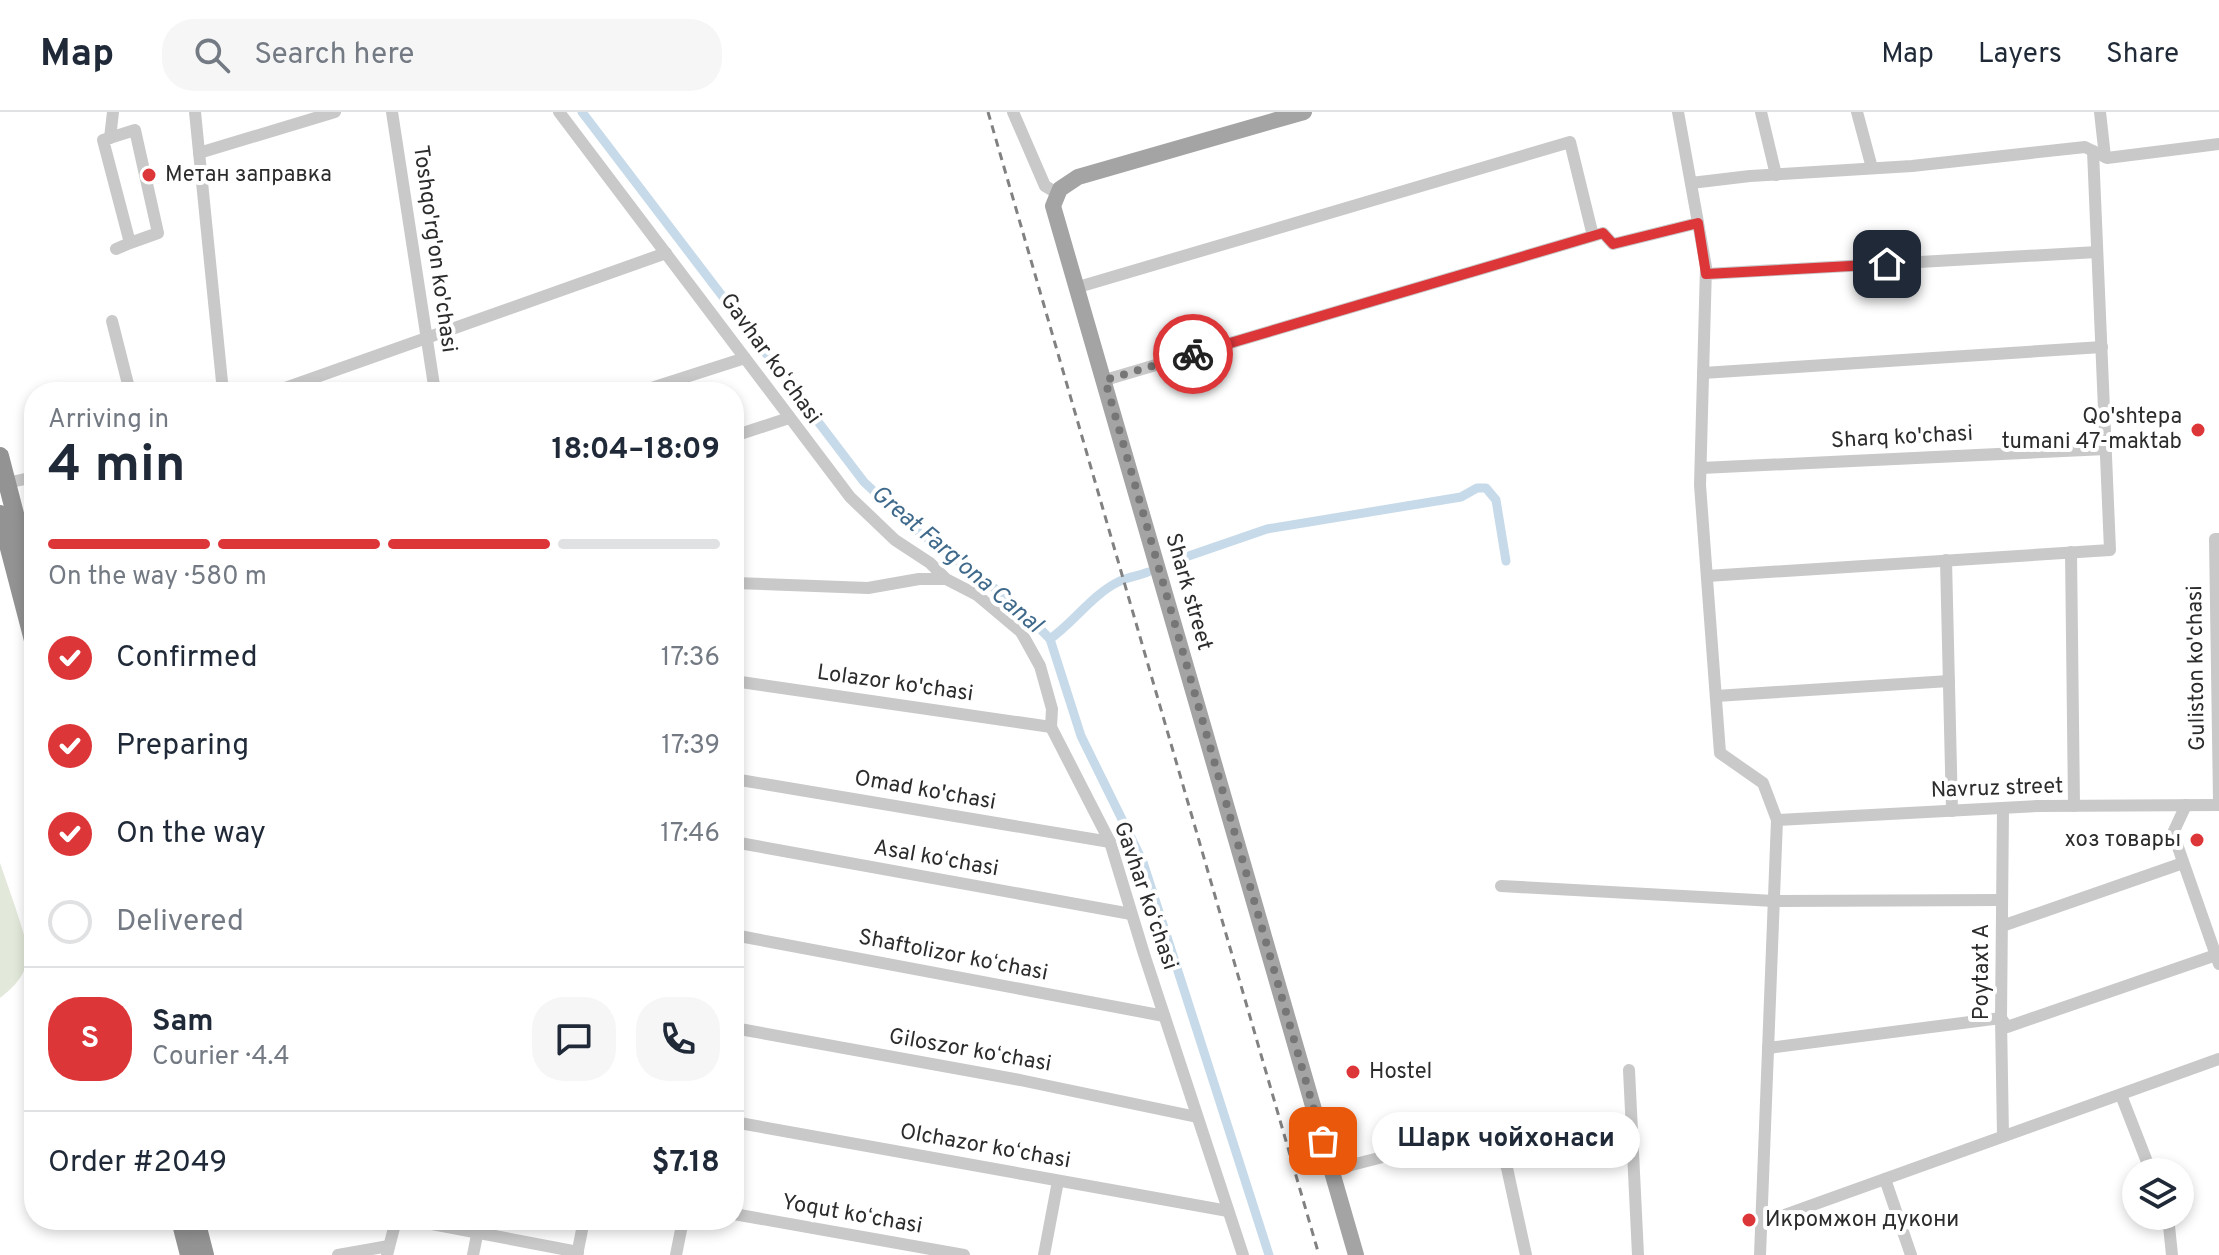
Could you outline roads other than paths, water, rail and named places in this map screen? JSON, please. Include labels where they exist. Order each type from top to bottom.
[{"type":"highway","points":[[0,456],[24,548]]},
{"type":"highway","points":[[0,514],[24,606]]},
{"type":"highway","points":[[183,1230],[189,1255]]},
{"type":"highway","points":[[199,1230],[205,1255]]},
{"type":"main road","points":[[1057,193],[1078,177],[1304,112]]},
{"type":"main road","name":"Shark street","points":[[1057,193],[1054,211],[1075,288],[1105,380],[1356,1255]]},
{"type":"street","points":[[110,138],[113,112]]},
{"type":"street","points":[[195,112],[222,382]]},
{"type":"street","points":[[199,153],[335,112]]},
{"type":"street","name":"Toshqo'rg'on ko'chasi","points":[[392,112],[434,382]]},
{"type":"street","name":"Gavhar koʻchasi","points":[[559,112],[850,497],[895,540],[930,563],[946,579],[977,595],[1021,632],[1040,666],[1052,709],[1051,727],[1110,842],[1243,1255]]},
{"type":"street","points":[[1013,112],[1045,186],[1057,193]]},
{"type":"street","points":[[1678,112],[1706,274],[1701,468],[1720,753],[1763,783],[1777,820],[1760,1255]]},
{"type":"street","points":[[1761,112],[1776,175]]},
{"type":"street","points":[[1857,112],[1872,168]]},
{"type":"street","points":[[1707,576],[2110,550],[2097,252],[2100,112]]},
{"type":"street","points":[[116,249],[158,233],[135,130],[103,140],[130,243]]},
{"type":"street","points":[[1075,288],[1570,142],[1593,236]]},
{"type":"street","points":[[1691,183],[2085,147],[2099,154],[2219,144]]},
{"type":"street","points":[[1105,380],[1603,233],[1613,244],[1698,223]]},
{"type":"street","points":[[1706,274],[2097,252]]},
{"type":"street","points":[[302,382],[666,253]]},
{"type":"street","points":[[112,321],[127,382]]},
{"type":"street","points":[[1703,373],[2102,347]]},
{"type":"street","points":[[670,382],[745,358]]},
{"type":"street","points":[[744,433],[789,418]]},
{"type":"street","name":"Sharq ko'chasi","points":[[1701,468],[2106,449]]},
{"type":"street","points":[[7,483],[24,479]]},
{"type":"street","name":"Guliston ko'chasi","points":[[2219,539],[2215,539],[2219,803]]},
{"type":"street","points":[[2071,552],[2074,806]]},
{"type":"street","points":[[1946,560],[1952,811]]},
{"type":"street","points":[[744,583],[868,588],[919,579],[946,579]]},
{"type":"street","points":[[1716,696],[1949,681]]},
{"type":"street","name":"Lolazor ko'chasi","points":[[744,682],[1051,727]]},
{"type":"street","name":"Omad ko'chasi","points":[[744,781],[1110,842]]},
{"type":"street","name":"Navruz street","points":[[1777,820],[2003,808],[2219,803]]},
{"type":"street","points":[[1768,1048],[2001,1018],[2007,1027],[2217,959],[2173,833],[2186,805]]},
{"type":"street","name":"Poytaxt A","points":[[2003,808],[2003,1136]]},
{"type":"street","name":"Asal koʻchasi","points":[[744,844],[1131,914]]},
{"type":"street","points":[[2002,926],[2183,863]]},
{"type":"street","points":[[1501,886],[1774,901],[2002,900]]},
{"type":"street","name":"Shaftolizor koʻchasi","points":[[744,937],[1164,1016]]},
{"type":"street","name":"Giloszor koʻchasi","points":[[744,1030],[1020,1080],[1197,1117]]},
{"type":"street","points":[[1762,1223],[2219,1059]]},
{"type":"street","points":[[1629,1070],[1638,1255]]},
{"type":"street","points":[[2121,1095],[2146,1158]]},
{"type":"street","name":"Olchazor koʻchasi","points":[[744,1124],[1228,1211]]},
{"type":"street","points":[[1332,1170],[1492,1129],[1507,1168],[1526,1255]]},
{"type":"street","points":[[1885,1179],[1911,1255]]},
{"type":"street","points":[[1044,1255],[1058,1181]]},
{"type":"street","name":"Yoqut koʻchasi","points":[[744,1216],[964,1255]]},
{"type":"street","points":[[338,1255],[388,1250],[393,1230]]},
{"type":"street","points":[[458,1230],[577,1253],[582,1230]]},
{"type":"street","points":[[473,1255],[478,1230]]},
{"type":"street","points":[[676,1255],[681,1230]]},
{"type":"street","points":[[2169,1230],[2172,1255]]},
{"type":"waterway","name":"Great Farg'ona Canal","points":[[582,112],[864,482],[912,527],[1017,605],[1050,639],[1081,736],[1143,862],[1269,1255]]},
{"type":"waterway","points":[[1177,560],[1267,529],[1461,497],[1477,488],[1486,488],[1496,500],[1506,561]]},
{"type":"waterway","points":[[1050,639],[1109,587],[1148,572]]},
{"type":"railway","points":[[988,112],[1319,1255]]},
{"type":"place","name":"Метан заправка","points":[[149,175]]},
{"type":"place","name":"Qo'shtepa tumani 47-maktab","points":[[2198,430]]},
{"type":"place","name":"хоз товары","points":[[2197,840]]},
{"type":"place","name":"Hostel","points":[[1353,1072]]},
{"type":"place","name":"Шарк чойхонаси","points":[[1323,1141]]},
{"type":"place","name":"Икромжон дукони","points":[[1749,1220]]}]
